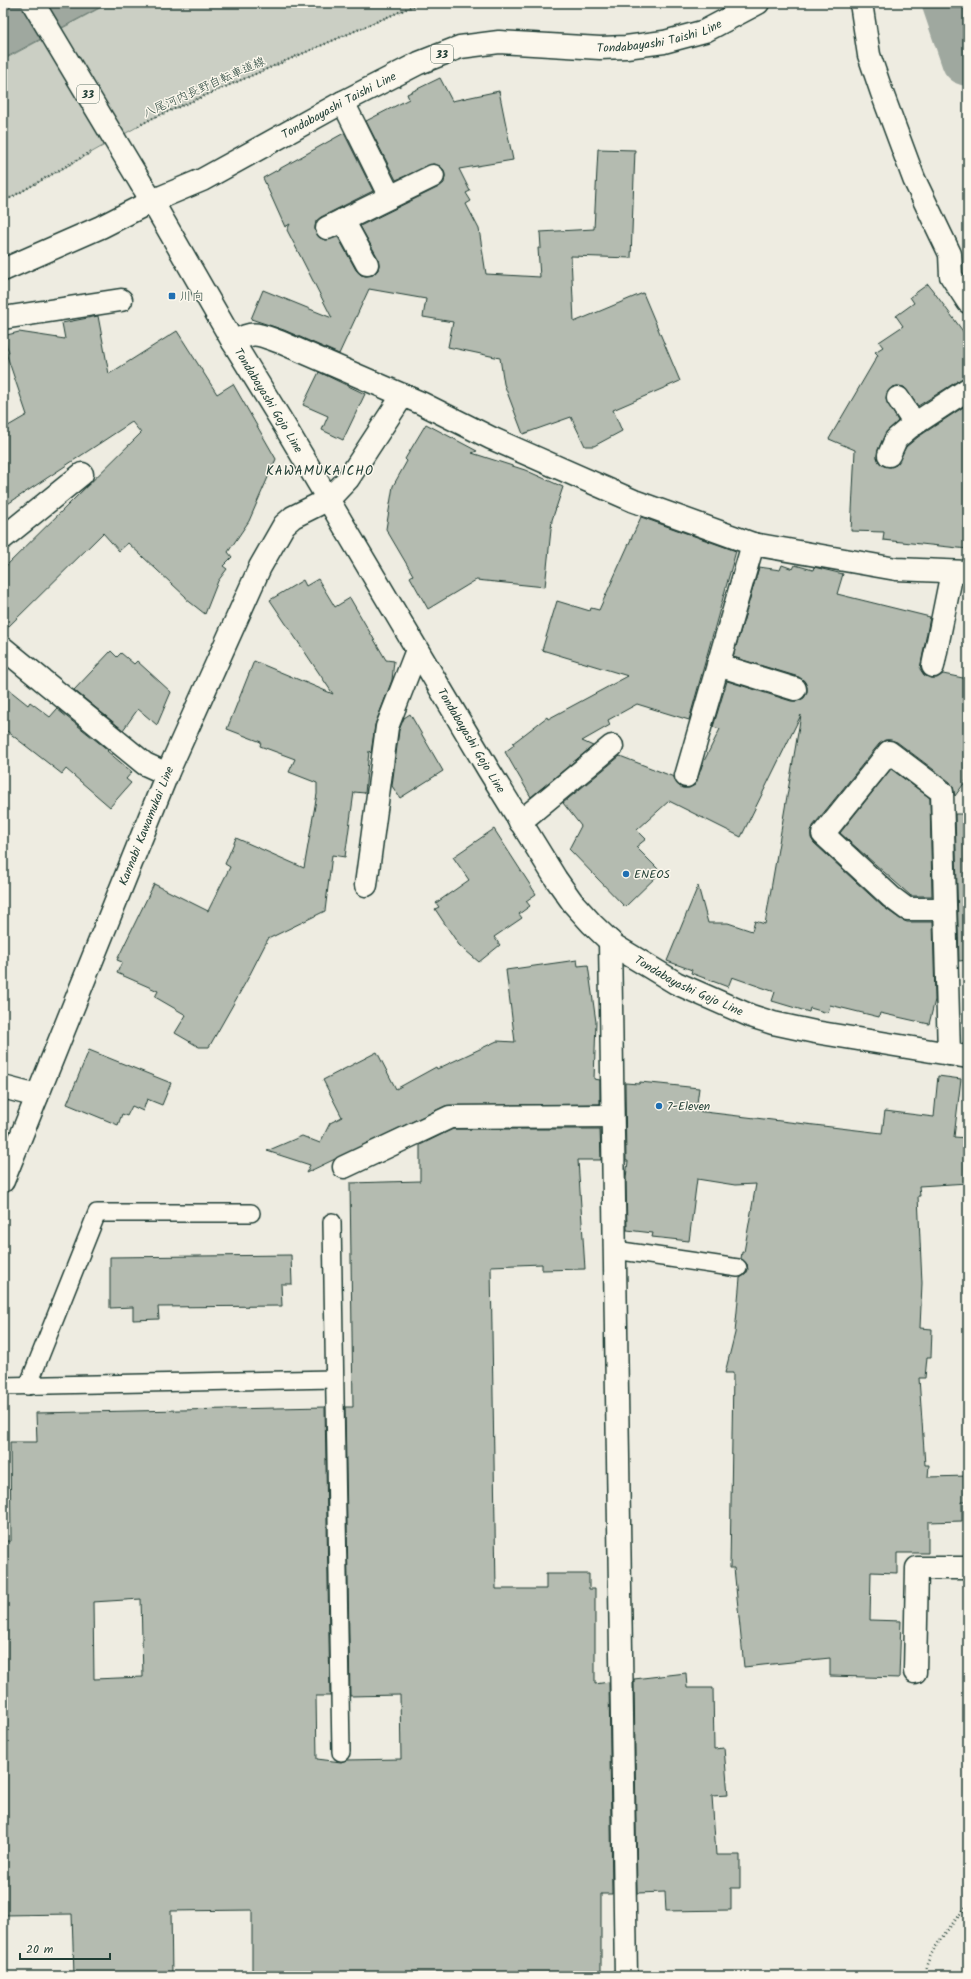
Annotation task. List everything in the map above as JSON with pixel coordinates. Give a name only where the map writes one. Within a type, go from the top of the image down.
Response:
[{"type":"street","name":"33","points":[[33,3],[147,193]]},
{"type":"street","name":"Tondabayashi Taishi Line","points":[[3,270],[101,227],[147,193],[202,180],[343,102],[419,63],[460,47],[499,42],[600,48],[664,42],[705,31],[758,3]]},
{"type":"street","points":[[861,3],[870,55],[882,93],[914,180],[950,254],[951,276],[968,302]]},
{"type":"street","points":[[343,102],[390,197]]},
{"type":"street","points":[[367,264],[335,224],[433,176]]},
{"type":"street","name":"Tondabayashi Gojo Line","points":[[147,193],[233,342],[329,499],[520,822],[573,903],[610,940],[638,961],[676,984],[751,1016],[773,1023],[815,1032],[958,1055]]},
{"type":"street","points":[[3,318],[121,300]]},
{"type":"street","points":[[233,342],[247,334],[260,335],[403,395],[491,438],[634,501],[753,544],[896,569],[960,572],[933,666]]},
{"type":"street","points":[[889,456],[896,440],[915,424],[968,390]]},
{"type":"street","name":"Kannabi Kawamukai Line","points":[[3,1182],[167,774],[246,597],[276,537],[284,525],[294,517],[329,499],[348,479],[403,395]]},
{"type":"street","points":[[898,398],[915,424]]},
{"type":"street","points":[[3,538],[82,474]]},
{"type":"street","points":[[686,776],[753,544]]},
{"type":"street","points":[[3,648],[145,764],[167,774]]},
{"type":"street","points":[[366,885],[387,727],[417,650]]},
{"type":"street","points":[[718,665],[796,688]]},
{"type":"street","points":[[520,822],[612,746]]},
{"type":"street","points":[[945,909],[908,909],[891,897],[823,834],[889,752],[942,792],[945,909],[958,1055]]},
{"type":"street","points":[[610,940],[626,1976]]},
{"type":"street","points":[[3,1087],[37,1096]]},
{"type":"street","points":[[344,1167],[450,1117],[612,1116]]},
{"type":"street","points":[[915,1672],[917,1568],[968,1568]]},
{"type":"lane","points":[[28,1386],[97,1212],[251,1212]]},
{"type":"lane","points":[[332,1222],[341,1752]]},
{"type":"lane","points":[[614,1250],[738,1268]]},
{"type":"lane","points":[[3,1386],[334,1379]]},
{"type":"path","name":"八尾河内長野自転車道線","points":[[133,129],[153,118],[420,3]]},
{"type":"path","points":[[3,202],[92,152]]},
{"type":"path","points":[[924,1976],[926,1965],[936,1946],[968,1904]]},
{"type":"shaded area","points":[[3,3],[108,3],[3,59]]},
{"type":"shaded area","points":[[109,3],[420,3],[153,118],[3,202],[3,60]]},
{"type":"building","points":[[440,78],[452,101],[499,91],[513,160],[459,169],[470,191],[466,193],[471,201],[466,204],[479,229],[486,274],[540,277],[538,248],[541,248],[540,232],[594,229],[598,149],[635,150],[631,258],[571,256],[574,322],[643,293],[680,381],[613,410],[622,431],[594,446],[585,446],[571,417],[523,434],[504,384],[500,358],[448,347],[453,322],[423,317],[426,299],[369,289],[339,354],[284,330],[251,319],[263,290],[332,318],[287,230],[290,224],[285,227],[263,178],[344,133],[373,191],[321,217],[316,221],[316,233],[320,238],[326,240],[338,237],[356,270],[361,275],[373,275],[378,270],[378,258],[360,226],[439,187],[444,183],[445,176],[444,170],[440,166],[433,164],[396,180],[366,121],[409,99],[407,94]]},
{"type":"building","points":[[928,284],[968,338],[968,377],[961,379],[918,406],[904,387],[897,386],[891,388],[887,393],[886,399],[898,421],[885,434],[878,450],[877,457],[879,462],[884,466],[890,467],[896,465],[906,447],[918,437],[968,404],[968,549],[883,540],[884,532],[851,531],[855,450],[829,439],[878,355],[875,352],[883,347],[879,342],[903,326],[896,316],[914,303],[910,297]]},
{"type":"building","points":[[98,316],[109,374],[177,331],[217,394],[233,384],[276,459],[249,521],[228,552],[232,557],[223,566],[227,569],[218,581],[205,614],[186,599],[186,597],[128,543],[119,551],[103,533],[3,632],[3,569],[141,433],[132,422],[3,507],[3,429],[27,415],[6,353],[9,352],[3,336],[19,332],[65,339],[62,323]]},
{"type":"building","points":[[319,372],[365,394],[343,440],[322,430],[328,416],[303,405]]},
{"type":"building","points":[[426,424],[477,451],[472,453],[525,470],[563,487],[552,520],[545,587],[476,580],[428,609],[410,577],[413,575],[386,529],[393,486],[407,461],[405,459]]},
{"type":"building","points":[[641,517],[736,551],[689,720],[637,704],[608,720],[610,725],[582,741],[593,746],[531,797],[505,752],[514,745],[513,743],[547,717],[548,719],[628,676],[542,650],[557,601],[590,611],[591,608],[599,610]]},
{"type":"building","points":[[782,565],[793,569],[795,565],[813,570],[814,567],[843,574],[837,594],[930,617],[920,669],[924,675],[930,678],[937,678],[943,674],[968,679],[968,778],[955,796],[950,782],[897,742],[885,740],[879,744],[813,826],[811,832],[811,838],[814,843],[882,906],[900,919],[907,922],[933,922],[935,1000],[929,1024],[880,1013],[879,1017],[830,1005],[828,1013],[810,1008],[809,1012],[772,1001],[775,992],[732,977],[728,987],[691,973],[692,970],[667,961],[698,886],[708,923],[728,923],[752,931],[755,921],[765,924],[801,715],[741,837],[669,801],[637,830],[646,839],[636,847],[661,872],[625,907],[569,849],[581,826],[563,803],[620,756],[674,777],[677,784],[682,788],[689,788],[695,785],[703,763],[720,729],[713,727],[727,681],[791,701],[798,701],[804,698],[807,693],[807,687],[804,681],[799,677],[733,657],[759,567],[780,570]]},
{"type":"building","points":[[318,579],[335,607],[350,598],[386,660],[394,661],[392,680],[375,725],[371,753],[369,751],[365,793],[354,792],[345,857],[332,855],[325,911],[268,939],[247,980],[209,1047],[199,1047],[175,1033],[186,1015],[155,997],[158,991],[117,973],[122,962],[117,960],[154,884],[208,911],[230,867],[225,864],[236,838],[304,868],[317,794],[317,783],[289,772],[295,759],[260,746],[261,742],[227,729],[254,661],[333,694],[270,600],[303,580],[306,586]]},
{"type":"building","points":[[111,651],[117,657],[121,653],[134,664],[137,661],[171,692],[157,725],[138,709],[123,730],[74,690]]},
{"type":"building","points":[[3,685],[28,705],[30,702],[50,717],[57,709],[108,750],[107,751],[132,772],[126,779],[131,783],[110,807],[66,769],[62,774],[3,728]]},
{"type":"building","points":[[410,714],[443,771],[400,798],[392,786],[399,730],[404,718]]},
{"type":"building","points":[[891,769],[930,798],[932,896],[911,896],[840,833]]},
{"type":"building","points":[[955,814],[968,814],[968,960],[959,961]]},
{"type":"building","points":[[494,829],[536,894],[526,901],[530,906],[519,914],[522,918],[494,937],[500,945],[479,962],[459,945],[435,909],[439,907],[436,903],[469,880],[453,857]]},
{"type":"building","points":[[577,960],[578,966],[588,965],[596,1022],[594,1079],[600,1080],[600,1104],[445,1106],[306,1173],[310,1165],[267,1151],[302,1136],[320,1143],[330,1123],[342,1117],[323,1080],[377,1052],[396,1089],[436,1067],[437,1069],[497,1041],[515,1042],[506,970]]},
{"type":"building","points":[[89,1050],[171,1083],[162,1105],[147,1099],[143,1111],[132,1106],[127,1116],[122,1114],[118,1125],[67,1104]]},
{"type":"building","points":[[938,1076],[961,1079],[954,1137],[968,1138],[968,1183],[919,1186],[920,1196],[918,1196],[922,1283],[920,1328],[932,1329],[931,1357],[927,1357],[925,1378],[919,1378],[925,1465],[929,1465],[928,1477],[968,1476],[968,1502],[962,1502],[962,1521],[928,1522],[928,1553],[897,1553],[897,1573],[871,1572],[870,1620],[901,1621],[899,1678],[830,1676],[830,1658],[744,1667],[734,1568],[730,1568],[733,1373],[725,1373],[735,1333],[740,1278],[746,1274],[748,1270],[747,1264],[741,1259],[742,1252],[744,1252],[756,1184],[735,1185],[697,1179],[689,1241],[652,1237],[653,1233],[627,1230],[626,1178],[628,1161],[626,1161],[625,1083],[639,1084],[640,1082],[699,1088],[696,1111],[882,1133],[885,1111],[934,1117]]},
{"type":"building","points":[[453,1129],[600,1129],[601,1160],[578,1160],[585,1269],[542,1270],[542,1264],[491,1266],[496,1589],[546,1589],[546,1574],[589,1574],[589,1589],[595,1589],[595,1684],[609,1682],[612,1894],[601,1894],[601,1976],[252,1976],[252,1910],[171,1911],[172,1976],[74,1976],[72,1914],[3,1915],[3,1541],[11,1541],[10,1442],[37,1442],[36,1413],[325,1407],[330,1696],[316,1696],[317,1759],[341,1762],[347,1760],[401,1759],[400,1695],[350,1696],[345,1407],[353,1407],[350,1183],[420,1181],[420,1145]],"holes":[[[141,1599],[143,1677],[94,1679],[93,1602]]]},
{"type":"building","points":[[291,1255],[292,1284],[281,1284],[282,1306],[158,1307],[159,1319],[133,1320],[133,1307],[110,1308],[110,1257]]},
{"type":"building","points":[[686,1673],[687,1688],[713,1688],[714,1749],[724,1748],[728,1795],[712,1796],[716,1855],[740,1855],[740,1888],[731,1888],[731,1910],[666,1911],[665,1892],[637,1893],[634,1679]]},
{"type":"waterway","points":[[949,3],[968,59]]},
{"type":"place","name":"川向","points":[[172,296]]},
{"type":"place","name":"ENEOS","points":[[626,874]]},
{"type":"place","name":"7-Eleven","points":[[659,1106]]},
{"type":"district","name":"KAWAMUKAICHO","points":[[320,470]]}]
